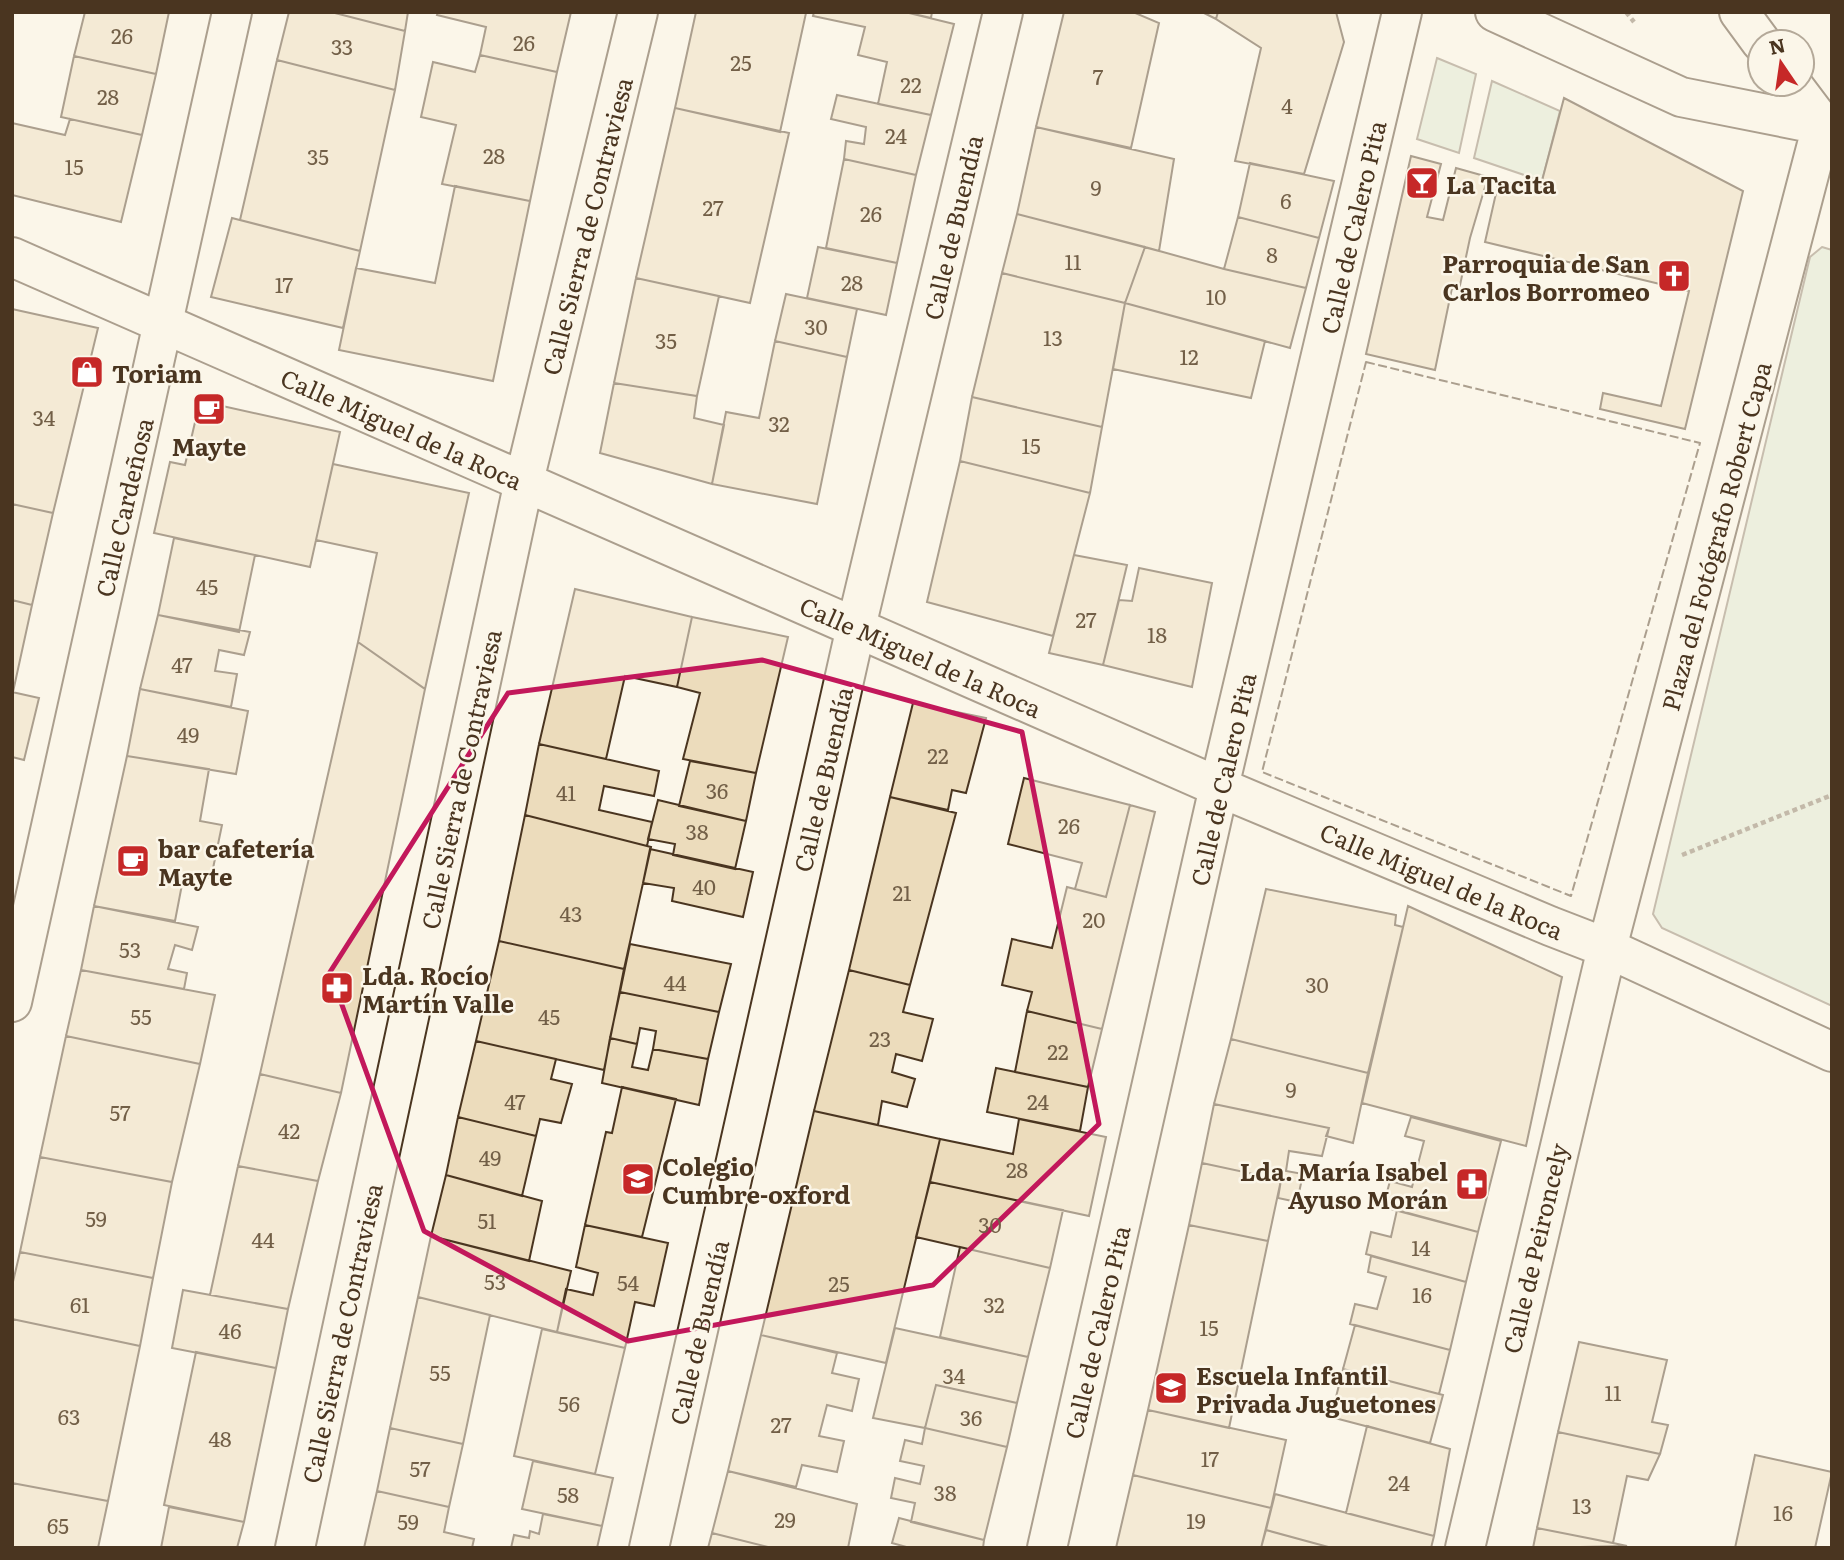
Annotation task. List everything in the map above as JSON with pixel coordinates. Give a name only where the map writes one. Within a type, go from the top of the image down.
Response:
[{"type":"street","name":"Calle Cardeñosa","points":[[12,1002],[232,12]]},
{"type":"street","name":"Calle Sierra de Contraviesa","points":[[295,1548],[524,481],[638,12]]},
{"type":"street","name":"Calle de Buendía","points":[[649,1548],[856,627],[1003,12]]},
{"type":"street","name":"Calle de Calero Pita","points":[[1047,1548],[1219,787],[1402,12]]},
{"type":"street","points":[[1495,12],[1681,97],[1827,131]]},
{"type":"street","points":[[1739,12],[1751,28]]},
{"type":"street","points":[[1802,98],[1827,131]]},
{"type":"street","name":"Plaza del Fotógrafo Robert Capa","points":[[1607,948],[1827,131]]},
{"type":"street","name":"Calle Miguel de la Roca","points":[[12,257],[1219,787],[1607,948],[1832,1052]]},
{"type":"street","name":"Calle de Peironcely","points":[[1465,1548],[1607,948]]},
{"type":"path","points":[[1626,877],[1832,795]]},
{"type":"highlighted area","points":[[762,660],[1022,732],[1099,1124],[933,1285],[628,1341],[424,1231],[330,972],[508,693]]},
{"type":"green space","points":[[1437,58],[1476,74],[1459,153],[1417,139]]},
{"type":"green space","points":[[1492,81],[1560,111],[1542,181],[1474,158]]},
{"type":"green space","points":[[1822,247],[1832,250],[1832,1006],[1662,928],[1653,914],[1810,257]]},
{"type":"building","points":[[85,12],[169,12],[156,74],[74,56]]},
{"type":"building","points":[[289,12],[331,12],[405,31],[395,90],[277,60]]},
{"type":"building","points":[[331,12],[408,12],[405,31]]},
{"type":"building","points":[[438,12],[571,12],[557,72],[480,55],[486,27],[437,15]]},
{"type":"building","points":[[696,12],[806,13],[780,132],[675,108]]},
{"type":"building","points":[[814,12],[905,12],[954,24],[931,115],[878,104],[887,62],[858,55],[865,27],[813,16]]},
{"type":"building","points":[[905,12],[932,12],[931,18]]},
{"type":"building","points":[[1064,12],[1133,12],[1159,23],[1131,148],[1036,127]]},
{"type":"building","points":[[1202,12],[1218,12],[1216,19]]},
{"type":"building","points":[[1218,12],[1336,12],[1344,42],[1304,174],[1235,161],[1261,48],[1216,19]]},
{"type":"building","points":[[480,55],[557,72],[530,201],[442,184],[456,125],[421,117],[433,62],[475,72]]},
{"type":"building","points":[[74,56],[156,74],[142,135],[61,117]]},
{"type":"building","points":[[277,60],[395,90],[360,251],[240,220]]},
{"type":"building","points":[[837,95],[931,115],[916,175],[844,159],[846,141],[864,144],[866,127],[831,119]]},
{"type":"building","name":"Parroquia de San Carlos Borromeo","points":[[1564,98],[1743,191],[1685,429],[1600,409],[1603,393],[1661,406],[1689,291],[1485,242],[1499,180],[1539,192]]},
{"type":"building","points":[[675,108],[789,133],[750,303],[636,278]]},
{"type":"building","points":[[70,119],[142,135],[121,222],[12,195],[12,123],[65,135]]},
{"type":"building","points":[[1036,127],[1174,159],[1159,251],[1017,214]]},
{"type":"building","points":[[1411,156],[1441,164],[1427,217],[1443,220],[1456,168],[1488,177],[1470,238],[1459,290],[1452,288],[1435,370],[1366,354]]},
{"type":"building","points":[[844,159],[916,175],[897,263],[826,248]]},
{"type":"building","points":[[1250,163],[1334,181],[1319,238],[1238,217]]},
{"type":"building","points":[[455,186],[530,201],[493,381],[339,350],[356,268],[435,283]]},
{"type":"building","points":[[1017,214],[1145,247],[1125,303],[1002,273]]},
{"type":"building","points":[[1238,217],[1319,238],[1306,288],[1224,269]]},
{"type":"building","points":[[232,218],[360,251],[343,328],[211,297]]},
{"type":"building","points":[[818,247],[897,263],[886,315],[807,298]]},
{"type":"building","points":[[1145,247],[1306,288],[1290,348],[1125,303]]},
{"type":"building","points":[[1002,273],[1125,303],[1102,427],[972,397]]},
{"type":"building","points":[[636,278],[719,296],[697,396],[614,383]]},
{"type":"building","points":[[786,294],[857,309],[847,357],[775,341]]},
{"type":"building","points":[[1125,303],[1265,341],[1251,398],[1113,369]]},
{"type":"building","points":[[12,309],[98,328],[53,513],[12,504]]},
{"type":"building","points":[[775,341],[847,357],[817,504],[712,484],[726,412],[759,418]]},
{"type":"building","points":[[614,383],[697,396],[694,418],[724,425],[712,484],[600,453]]},
{"type":"building","points":[[972,397],[1102,427],[1090,493],[960,461]]},
{"type":"building","points":[[200,401],[340,432],[310,567],[154,533],[170,462],[185,465]]},
{"type":"building","points":[[960,461],[1090,493],[1053,636],[927,602]]},
{"type":"building","points":[[333,464],[469,493],[425,689],[358,642],[377,553],[316,540]]},
{"type":"building","points":[[12,504],[53,513],[32,605],[12,600]]},
{"type":"building","points":[[174,538],[255,555],[239,632],[158,615]]},
{"type":"building","points":[[1074,555],[1127,565],[1103,665],[1049,653]]},
{"type":"building","points":[[1139,568],[1212,583],[1192,687],[1103,665],[1119,600],[1132,601]]},
{"type":"building","points":[[575,589],[692,617],[677,687],[625,676],[606,759],[539,744]]},
{"type":"building","points":[[12,600],[32,605],[13,692],[12,692]]},
{"type":"building","points":[[158,615],[250,632],[244,655],[219,650],[215,671],[237,674],[231,707],[140,689]]},
{"type":"building","points":[[692,617],[788,637],[756,773],[683,759],[700,693],[677,687]]},
{"type":"building","points":[[358,642],[425,689],[341,1093],[260,1074]]},
{"type":"building","points":[[140,689],[248,711],[236,774],[127,756]]},
{"type":"building","points":[[12,692],[39,698],[24,760],[12,757]]},
{"type":"building","points":[[913,703],[986,718],[966,793],[952,790],[948,810],[890,797]]},
{"type":"building","points":[[539,744],[659,771],[654,796],[604,786],[599,810],[652,822],[647,846],[525,815]]},
{"type":"building","points":[[127,756],[209,769],[200,821],[222,825],[211,878],[184,874],[175,921],[94,906]]},
{"type":"building","points":[[690,761],[756,773],[746,821],[679,806]]},
{"type":"building","points":[[1024,778],[1130,805],[1106,897],[1075,889],[1082,863],[1008,844]]},
{"type":"building","points":[[890,797],[956,813],[910,985],[849,970]]},
{"type":"building","points":[[658,800],[746,821],[735,869],[673,855],[675,844],[648,839]]},
{"type":"building","points":[[1130,805],[1155,812],[1102,1029],[1027,1011],[1032,992],[1002,985],[1012,939],[1052,948],[1067,887],[1106,897]]},
{"type":"building","points":[[525,815],[651,847],[624,969],[499,941]]},
{"type":"building","points":[[650,849],[753,872],[743,917],[672,901],[674,888],[643,883]]},
{"type":"building","points":[[1266,889],[1396,915],[1395,925],[1403,927],[1368,1073],[1231,1039]]},
{"type":"building","points":[[94,906],[198,927],[192,950],[175,945],[168,969],[187,973],[184,989],[81,970]]},
{"type":"building","points":[[1408,906],[1562,977],[1526,1146],[1362,1103]]},
{"type":"building","points":[[499,941],[624,969],[604,1070],[476,1041]]},
{"type":"building","points":[[630,944],[731,964],[719,1012],[620,992]]},
{"type":"building","points":[[81,970],[215,995],[200,1064],[66,1036]]},
{"type":"building","points":[[849,970],[910,985],[903,1012],[933,1019],[922,1061],[896,1054],[892,1072],[915,1079],[907,1107],[882,1101],[878,1125],[814,1111]]},
{"type":"building","points":[[620,992],[719,1012],[708,1059],[653,1049],[656,1031],[640,1028],[637,1044],[610,1038]]},
{"type":"building","points":[[1027,1011],[1102,1029],[1088,1087],[1015,1072]]},
{"type":"building","points":[[66,1036],[200,1064],[172,1182],[40,1157]]},
{"type":"building","points":[[610,1038],[637,1044],[632,1067],[648,1070],[653,1049],[708,1059],[699,1105],[602,1083]]},
{"type":"building","points":[[1231,1039],[1368,1073],[1353,1143],[1326,1136],[1329,1128],[1214,1104]]},
{"type":"building","points":[[476,1041],[556,1059],[551,1079],[572,1084],[561,1123],[540,1119],[536,1136],[458,1117]]},
{"type":"building","points":[[996,1068],[1088,1087],[1080,1131],[987,1112]]},
{"type":"building","points":[[260,1074],[341,1093],[318,1181],[238,1166]]},
{"type":"building","name":"Colegio Cumbre-oxford","points":[[622,1087],[676,1099],[642,1237],[585,1225],[606,1132],[612,1133]]},
{"type":"building","points":[[1214,1104],[1329,1128],[1322,1156],[1289,1151],[1286,1171],[1303,1174],[1297,1202],[1278,1198],[1281,1180],[1202,1163]]},
{"type":"building","points":[[814,1111],[940,1139],[886,1363],[761,1335]]},
{"type":"building","points":[[458,1117],[536,1136],[522,1196],[446,1175]]},
{"type":"building","points":[[1411,1117],[1501,1141],[1478,1232],[1383,1207],[1390,1181],[1412,1187],[1424,1141],[1405,1136]]},
{"type":"building","points":[[1019,1119],[1106,1137],[1089,1216],[930,1182],[940,1139],[1013,1154]]},
{"type":"building","points":[[40,1157],[172,1182],[153,1278],[20,1252]]},
{"type":"building","points":[[1202,1163],[1281,1180],[1268,1241],[1189,1225]]},
{"type":"building","points":[[238,1166],[318,1181],[288,1309],[210,1295]]},
{"type":"building","points":[[446,1175],[542,1201],[529,1261],[431,1236]]},
{"type":"building","points":[[930,1182],[1063,1210],[1050,1268],[916,1237]]},
{"type":"building","points":[[1397,1210],[1478,1232],[1466,1282],[1366,1254],[1371,1232],[1391,1237]]},
{"type":"building","points":[[585,1225],[668,1243],[654,1306],[635,1302],[625,1348],[557,1332],[566,1289],[593,1295],[598,1273],[576,1267]]},
{"type":"building","points":[[1189,1225],[1268,1241],[1229,1428],[1148,1410]]},
{"type":"building","points":[[431,1236],[571,1271],[557,1332],[418,1297]]},
{"type":"building","points":[[960,1247],[1050,1268],[1028,1357],[940,1337]]},
{"type":"building","points":[[20,1252],[153,1278],[140,1346],[12,1319],[12,1286]]},
{"type":"building","points":[[1371,1256],[1466,1282],[1450,1350],[1350,1324],[1355,1304],[1377,1309],[1386,1277],[1368,1272]]},
{"type":"building","points":[[183,1290],[288,1309],[276,1368],[172,1348]]},
{"type":"building","points":[[418,1297],[490,1315],[463,1444],[390,1428]]},
{"type":"building","points":[[12,1319],[140,1346],[108,1501],[12,1483]]},
{"type":"building","points":[[1355,1325],[1450,1350],[1439,1394],[1343,1369]]},
{"type":"building","points":[[895,1328],[1028,1357],[1017,1403],[936,1385],[925,1428],[873,1418]]},
{"type":"building","points":[[542,1329],[625,1348],[595,1474],[514,1456]]},
{"type":"building","points":[[761,1335],[837,1353],[832,1373],[859,1379],[852,1411],[827,1405],[819,1436],[844,1441],[837,1472],[802,1465],[796,1487],[728,1471]]},
{"type":"building","points":[[1579,1342],[1667,1360],[1652,1422],[1668,1425],[1660,1454],[1558,1432]]},
{"type":"building","points":[[196,1352],[276,1368],[244,1522],[164,1505]]},
{"type":"building","points":[[1343,1369],[1443,1395],[1430,1443],[1331,1417]]},
{"type":"building","points":[[936,1385],[1017,1403],[1007,1447],[925,1428]]},
{"type":"building","points":[[1148,1410],[1286,1440],[1271,1508],[1133,1475]]},
{"type":"building","points":[[1367,1426],[1450,1449],[1434,1536],[1346,1513]]},
{"type":"building","points":[[390,1428],[463,1444],[449,1507],[377,1491]]},
{"type":"building","points":[[925,1428],[1007,1447],[984,1540],[911,1522],[915,1503],[891,1498],[895,1478],[920,1484],[924,1466],[900,1461],[905,1440],[922,1444]]},
{"type":"building","points":[[1558,1432],[1660,1454],[1648,1480],[1627,1476],[1613,1543],[1537,1528]]},
{"type":"building","points":[[1755,1455],[1832,1472],[1815,1548],[1735,1548]]},
{"type":"building","points":[[533,1461],[613,1478],[602,1526],[522,1509]]},
{"type":"building","points":[[728,1471],[857,1504],[848,1548],[772,1548],[712,1533]]},
{"type":"building","points":[[1133,1475],[1271,1508],[1261,1548],[1116,1548]]},
{"type":"building","points":[[12,1483],[108,1501],[98,1548],[12,1548]]},
{"type":"building","points":[[377,1491],[449,1507],[444,1532],[474,1539],[472,1548],[364,1548]]},
{"type":"building","points":[[1275,1494],[1434,1536],[1431,1548],[1332,1548],[1266,1530]]},
{"type":"building","points":[[169,1507],[244,1522],[237,1548],[161,1548]]},
{"type":"building","points":[[543,1514],[602,1526],[597,1548],[511,1548],[514,1535],[529,1538],[530,1531],[539,1534]]},
{"type":"building","points":[[899,1518],[984,1540],[983,1548],[910,1548],[892,1543]]},
{"type":"building","points":[[1537,1528],[1613,1543],[1627,1546],[1533,1548]]},
{"type":"building","points":[[1266,1530],[1332,1548],[1261,1548]]},
{"type":"building","points":[[712,1533],[772,1548],[708,1548]]},
{"type":"fence","points":[[1366,362],[1700,443],[1571,896],[1262,772],[1366,362]]},
{"type":"place","name":"La Tacita","points":[[1422,183]]},
{"type":"place","name":"Parroquia de San Carlos Borromeo","points":[[1674,276]]},
{"type":"place","name":"Toriam","points":[[87,372]]},
{"type":"place","name":"Mayte","points":[[209,409]]},
{"type":"place","name":"bar cafetería Mayte","points":[[133,861]]},
{"type":"place","name":"Lda. Rocío Martín Valle","points":[[337,988]]},
{"type":"place","name":"Colegio Cumbre-oxford","points":[[638,1179]]},
{"type":"place","name":"Lda. María Isabel Ayuso Morán","points":[[1472,1184]]},
{"type":"place","name":"Escuela Infantil Privada Juguetones","points":[[1171,1388]]}]
